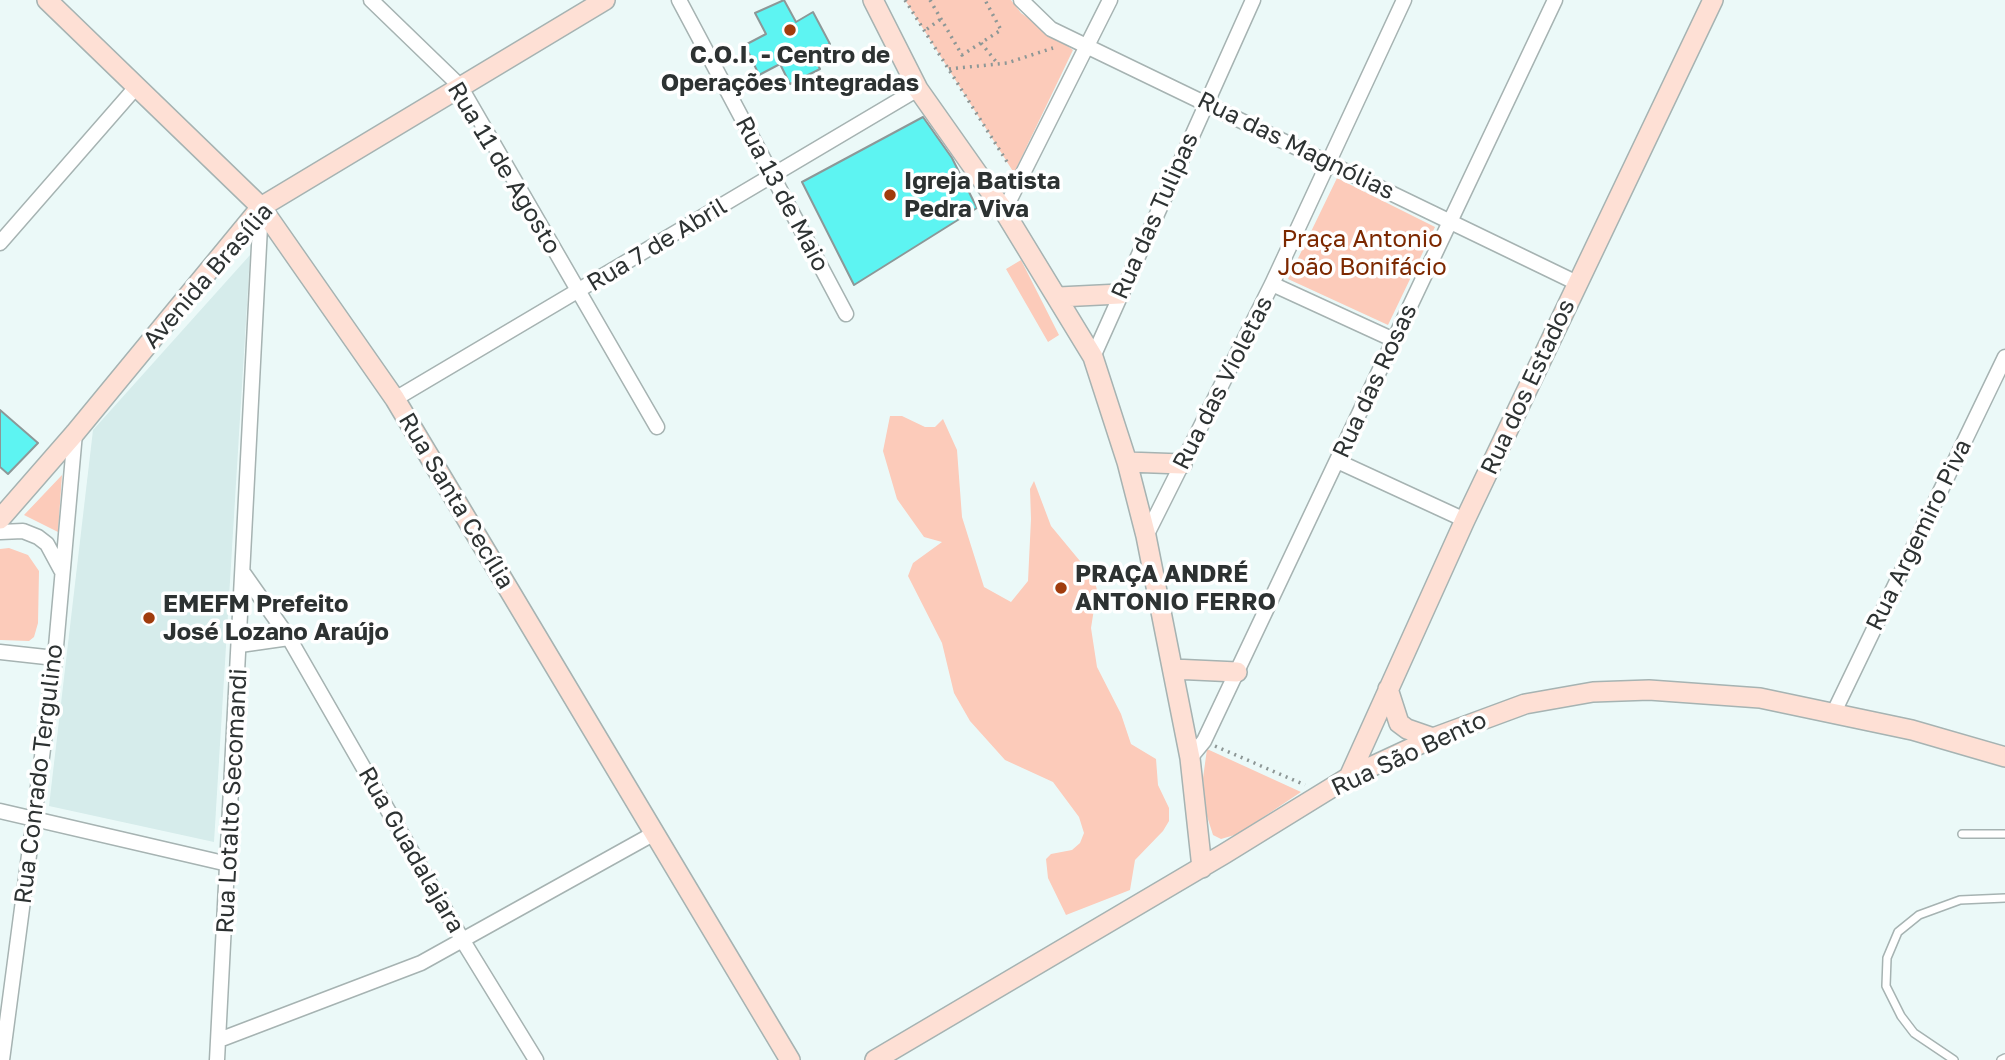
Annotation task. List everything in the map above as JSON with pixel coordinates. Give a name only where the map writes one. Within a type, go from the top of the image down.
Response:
[{"type":"street","name":"Rua Santa Cecília","points":[[47,0],[261,207],[395,399],[790,1060]]},
{"type":"street","name":"Rua 11 de Agosto","points":[[371,0],[460,86],[577,294],[657,426]]},
{"type":"street","name":"Avenida Brasília","points":[[0,519],[75,433],[261,207],[605,0]]},
{"type":"street","name":"Rua 13 de Maio","points":[[678,0],[846,314]]},
{"type":"street","points":[[873,0],[918,89],[1004,211],[1059,297],[1093,357],[1127,462],[1146,536],[1190,758],[1202,868]]},
{"type":"street","name":"Rua das Magnólias","points":[[1021,0],[1051,29],[1577,283]]},
{"type":"street","points":[[1004,211],[1110,0]]},
{"type":"street","name":"Rua das Tulipas","points":[[1093,357],[1253,0]]},
{"type":"street","name":"Rua das Violetas","points":[[1146,536],[1272,284],[1404,0]]},
{"type":"street","name":"Rua das Rosas","points":[[1190,758],[1204,741],[1555,0]]},
{"type":"street","name":"Rua dos Estados","points":[[1349,777],[1465,520],[1713,0]]},
{"type":"street","points":[[0,243],[137,86]]},
{"type":"street","name":"Rua 7 de Abril","points":[[395,399],[577,294],[918,89]]},
{"type":"street","name":"Rua Lotalto Secomandi","points":[[216,1060],[244,574],[261,207]]},
{"type":"street","points":[[1272,284],[1394,340]]},
{"type":"street","points":[[1059,297],[1120,294]]},
{"type":"street","name":"Rua Argemiro Piva","points":[[1834,712],[2005,358]]},
{"type":"street","name":"Rua Conrado Tergulino","points":[[2,1060],[55,657],[75,433]]},
{"type":"street","points":[[1337,461],[1465,520]]},
{"type":"street","points":[[1127,462],[1182,464]]},
{"type":"street","points":[[0,532],[23,531],[38,537],[47,544],[62,572]]},
{"type":"street","name":"Rua Guadalajara","points":[[244,574],[289,638],[463,941],[536,1060]]},
{"type":"street","points":[[240,645],[289,638]]},
{"type":"street","points":[[0,652],[55,657]]},
{"type":"street","points":[[1173,669],[1237,671]]},
{"type":"street","points":[[1388,689],[1399,723],[1433,738]]},
{"type":"street","name":"Rua São Bento","points":[[875,1060],[1202,868],[1349,777],[1433,738],[1525,704],[1593,692],[1649,690],[1760,698],[1834,712],[2005,757]]},
{"type":"street","points":[[0,811],[228,864]]},
{"type":"street","points":[[219,1040],[421,963],[653,834]]},
{"type":"lane","points":[[1962,834],[2005,834]]},
{"type":"lane","points":[[1954,1060],[1914,1033],[1901,1016],[1886,986],[1887,958],[1898,932],[1919,915],[1960,900],[2005,898]]},
{"type":"path","points":[[905,0],[1014,173]]},
{"type":"path","points":[[930,0],[961,55],[1001,30],[985,0]]},
{"type":"path","points":[[927,29],[942,19]]},
{"type":"path","points":[[981,43],[998,64]]},
{"type":"path","points":[[949,69],[998,64],[1065,44]]},
{"type":"path","points":[[1204,741],[1323,793]]},
{"type":"shaded area","name":"EMEFM Prefeito José Lozano Araújo","points":[[250,255],[214,842],[49,806],[93,430]]},
{"type":"green space","points":[[905,0],[1011,0],[1021,13],[1073,50],[1014,173]]},
{"type":"green space","name":"Praça Antonio João Bonifácio","points":[[1337,178],[1435,227],[1388,325],[1288,279]]},
{"type":"green space","points":[[1021,260],[1059,335],[1048,342],[1006,269]]},
{"type":"green space","points":[[890,416],[902,416],[925,427],[935,427],[943,419],[957,450],[962,517],[984,587],[1011,602],[1028,581],[1030,489],[1034,481],[1051,526],[1094,578],[1097,590],[1091,628],[1097,667],[1121,714],[1131,744],[1156,759],[1158,785],[1169,808],[1169,821],[1163,831],[1135,860],[1130,890],[1066,915],[1048,878],[1046,859],[1051,854],[1072,850],[1080,843],[1084,833],[1079,817],[1053,782],[1005,760],[970,721],[954,693],[942,643],[908,576],[913,563],[942,542],[924,537],[897,499],[883,451]]},
{"type":"green space","points":[[62,475],[58,532],[24,515]]},
{"type":"green space","points":[[9,548],[28,555],[39,571],[38,623],[34,637],[29,641],[0,640],[0,549]]},
{"type":"green space","points":[[1207,749],[1301,792],[1238,834],[1221,839],[1213,835],[1205,810],[1203,778]]},
{"type":"building","points":[[784,0],[796,22],[813,12],[830,44],[812,53],[820,69],[790,84],[780,64],[759,75],[745,45],[766,34],[755,13]]},
{"type":"building","name":"Igreja Batista Pedra Viva","points":[[923,117],[952,158],[977,208],[854,285],[802,182]]},
{"type":"building","points":[[0,410],[38,443],[8,474],[0,467]]},
{"type":"place","name":"C.O.I. - Centro de Operações Integradas","points":[[790,30]]},
{"type":"place","name":"Igreja Batista Pedra Viva","points":[[890,195]]},
{"type":"place","name":"PRAÇA ANDRÉ ANTONIO FERRO","points":[[1061,588]]},
{"type":"place","name":"EMEFM Prefeito José Lozano Araújo","points":[[149,618]]}]
